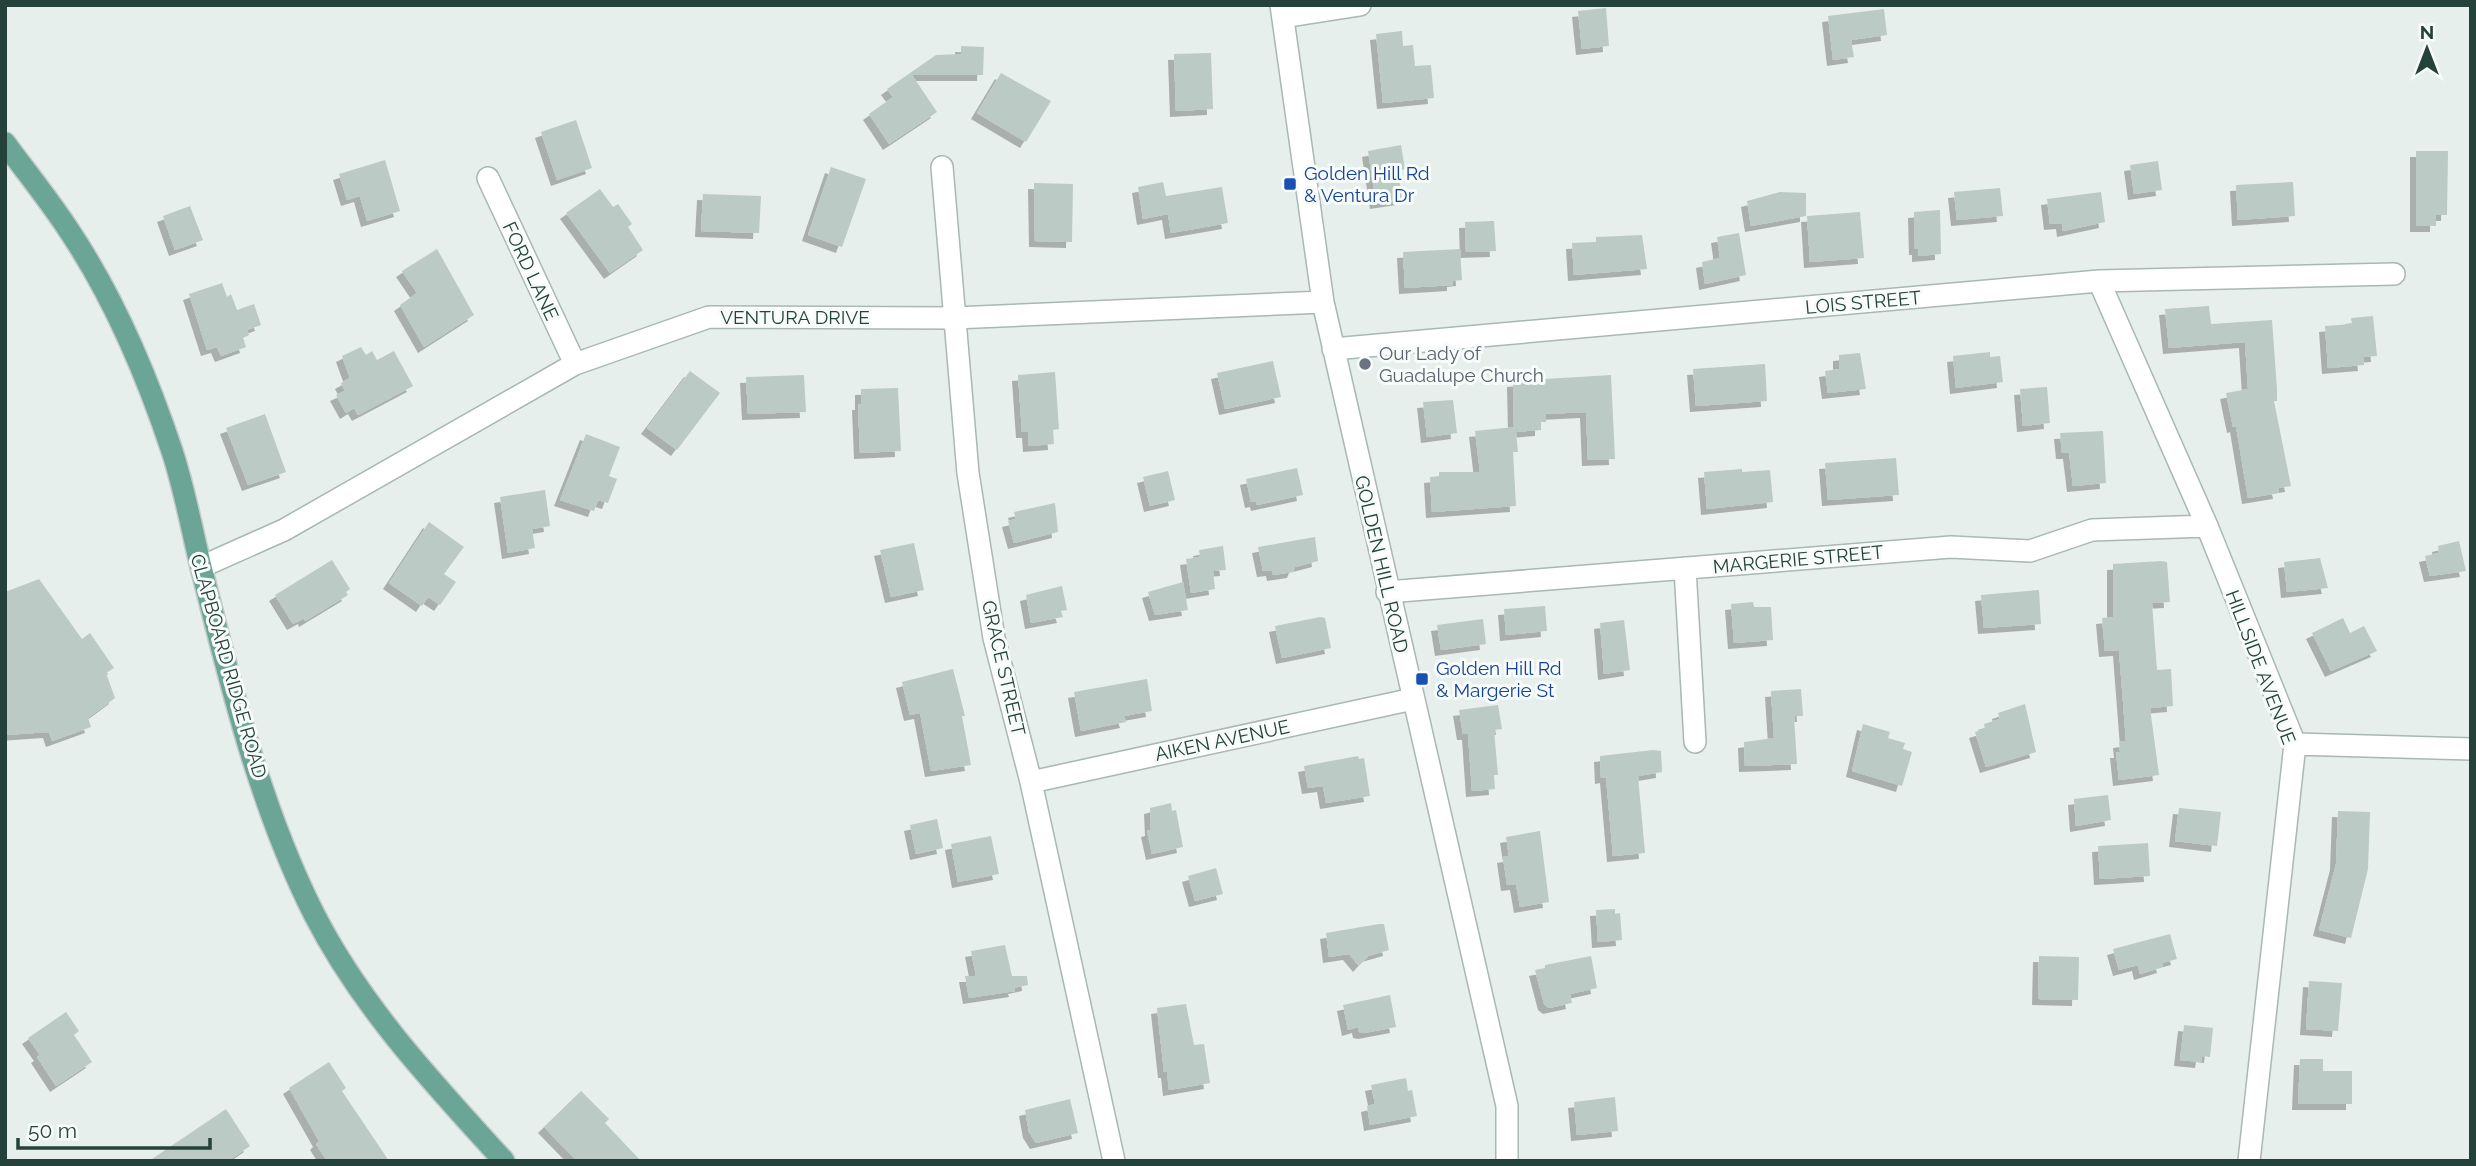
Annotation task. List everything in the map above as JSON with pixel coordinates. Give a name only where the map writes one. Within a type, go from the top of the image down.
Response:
[{"type":"main road","name":"CLAPBOARD RIDGE ROAD","points":[[5,143],[70,232],[109,302],[145,379],[173,453],[248,741],[276,826],[315,915],[353,981],[417,1066],[504,1161]]},
{"type":"street","points":[[1282,11],[1360,5]]},
{"type":"street","name":"GOLDEN HILL ROAD","points":[[1282,11],[1323,302],[1387,592],[1507,1106],[1507,1161]]},
{"type":"street","name":"GRACE STREET","points":[[942,167],[968,473],[993,638],[1031,782],[1114,1161]]},
{"type":"street","name":"FORD LANE","points":[[488,178],[575,364]]},
{"type":"street","name":"LOIS STREET","points":[[1333,349],[2099,281],[2394,275]]},
{"type":"street","name":"HILLSIDE AVENUE","points":[[2099,281],[2207,526],[2295,744],[2249,1161]]},
{"type":"street","name":"VENTURA DRIVE","points":[[201,567],[284,530],[575,364],[709,317],[954,318],[1323,302]]},
{"type":"street","name":"MARGERIE STREET","points":[[1387,592],[1951,547],[2030,551],[2092,530],[2207,526]]},
{"type":"street","points":[[1685,568],[1695,742]]},
{"type":"street","name":"AIKEN AVENUE","points":[[1031,782],[1413,699]]},
{"type":"street","points":[[2295,744],[2471,749]]},
{"type":"building","points":[[1606,8],[1609,46],[1582,49],[1578,11]]},
{"type":"building","points":[[1884,9],[1887,35],[1851,40],[1854,57],[1833,60],[1828,16]]},
{"type":"building","points":[[1402,31],[1403,46],[1413,45],[1415,66],[1431,65],[1434,98],[1383,103],[1376,34]]},
{"type":"building","points":[[961,46],[984,47],[983,75],[912,75],[937,112],[889,144],[869,114],[893,97],[887,89],[936,55],[961,54]]},
{"type":"building","points":[[1211,53],[1213,109],[1176,111],[1174,54]]},
{"type":"building","points":[[1001,73],[1051,101],[1026,142],[977,113]]},
{"type":"building","points":[[576,120],[592,168],[557,180],[541,132]]},
{"type":"building","points":[[1401,145],[1405,169],[1398,171],[1402,199],[1376,203],[1368,151]]},
{"type":"building","points":[[2416,151],[2448,151],[2447,215],[2436,215],[2436,226],[2416,226]]},
{"type":"building","points":[[385,160],[400,211],[367,221],[360,196],[347,200],[339,174]]},
{"type":"building","points":[[2158,161],[2162,190],[2134,194],[2130,165]]},
{"type":"building","points":[[831,167],[866,179],[842,247],[808,235]]},
{"type":"building","points":[[1163,182],[1166,196],[1222,187],[1228,223],[1171,233],[1168,214],[1143,219],[1138,187]]},
{"type":"building","points":[[2293,182],[2295,216],[2238,220],[2236,185]]},
{"type":"building","points":[[1034,183],[1073,184],[1072,242],[1035,241]]},
{"type":"building","points":[[2000,188],[2003,216],[1957,220],[1954,192]]},
{"type":"building","points":[[600,189],[613,207],[618,204],[632,224],[628,227],[643,250],[610,273],[566,213]]},
{"type":"building","points":[[1780,192],[1806,193],[1806,216],[1751,226],[1747,201]]},
{"type":"building","points":[[2101,192],[2105,222],[2063,231],[2062,223],[2050,224],[2047,199]]},
{"type":"building","points":[[703,194],[761,196],[759,233],[701,231]]},
{"type":"building","points":[[190,206],[203,240],[175,250],[163,216]]},
{"type":"building","points":[[1940,210],[1941,254],[1918,256],[1918,249],[1915,249],[1914,212]]},
{"type":"building","points":[[1860,212],[1864,258],[1810,262],[1807,216]]},
{"type":"building","points":[[1494,221],[1496,251],[1466,252],[1465,222]]},
{"type":"building","points":[[1739,233],[1746,275],[1705,284],[1702,262],[1720,258],[1717,237]]},
{"type":"building","points":[[1642,235],[1647,269],[1574,275],[1572,243],[1596,242],[1596,237]]},
{"type":"building","points":[[437,249],[474,315],[424,347],[400,305],[417,293],[402,271]]},
{"type":"building","points":[[1460,249],[1462,280],[1453,281],[1453,285],[1405,288],[1403,252]]},
{"type":"building","points":[[222,283],[227,297],[231,294],[237,310],[254,304],[261,325],[247,330],[249,335],[243,338],[246,347],[221,356],[217,347],[207,350],[189,294]]},
{"type":"building","points":[[2209,306],[2211,324],[2272,320],[2277,389],[2277,401],[2274,401],[2291,486],[2278,488],[2279,493],[2248,498],[2236,426],[2233,427],[2226,393],[2248,389],[2245,342],[2169,348],[2165,309]]},
{"type":"building","points":[[2373,316],[2377,356],[2363,357],[2364,365],[2328,368],[2325,326],[2352,324],[2351,318]]},
{"type":"building","points":[[361,347],[366,355],[372,351],[377,360],[394,351],[413,386],[358,415],[354,408],[346,413],[336,395],[345,391],[341,383],[350,378],[342,356]]},
{"type":"building","points":[[1990,352],[1990,357],[2000,356],[2003,382],[1956,388],[1953,356]]},
{"type":"building","points":[[1860,353],[1866,389],[1828,393],[1825,371],[1839,369],[1839,355]]},
{"type":"building","points":[[1273,361],[1281,397],[1225,409],[1217,373]]},
{"type":"building","points":[[1765,364],[1767,401],[1696,406],[1693,369]]},
{"type":"building","points":[[690,371],[720,393],[677,450],[647,428]]},
{"type":"building","points":[[1055,372],[1059,429],[1053,430],[1054,444],[1029,446],[1028,432],[1022,432],[1018,375]]},
{"type":"building","points":[[804,375],[806,412],[748,414],[746,377]]},
{"type":"building","points":[[1611,375],[1615,459],[1588,460],[1586,412],[1546,414],[1546,422],[1541,422],[1541,430],[1516,432],[1518,452],[1513,452],[1516,506],[1432,512],[1430,477],[1439,476],[1439,472],[1480,472],[1475,431],[1514,427],[1513,381]]},
{"type":"building","points":[[2047,387],[2050,423],[2023,426],[2020,389]]},
{"type":"building","points":[[898,388],[901,451],[860,453],[858,404],[861,404],[861,389]]},
{"type":"building","points":[[1453,400],[1457,433],[1427,437],[1423,402]]},
{"type":"building","points":[[265,414],[286,472],[248,485],[226,428]]},
{"type":"building","points":[[2103,431],[2106,483],[2073,486],[2069,453],[2062,453],[2060,433]]},
{"type":"building","points":[[586,434],[620,447],[609,476],[617,479],[608,503],[598,500],[594,511],[560,500]]},
{"type":"building","points":[[1896,458],[1899,495],[1828,500],[1825,463]]},
{"type":"building","points":[[1297,468],[1303,495],[1257,505],[1256,501],[1251,502],[1246,479]]},
{"type":"building","points":[[1742,469],[1742,472],[1770,470],[1773,502],[1707,509],[1704,472]]},
{"type":"building","points":[[1168,471],[1175,500],[1150,506],[1143,477]]},
{"type":"building","points":[[545,490],[550,526],[532,529],[535,548],[508,553],[500,497]]},
{"type":"building","points":[[1055,503],[1058,532],[1014,543],[1008,521],[1016,519],[1014,512]]},
{"type":"building","points":[[429,522],[464,547],[444,574],[456,582],[440,605],[428,597],[422,606],[389,583]]},
{"type":"building","points":[[1315,537],[1318,561],[1295,567],[1293,572],[1273,575],[1272,570],[1263,571],[1258,547]]},
{"type":"building","points":[[2459,541],[2466,571],[2430,576],[2425,556],[2439,553],[2438,546]]},
{"type":"building","points":[[914,543],[924,590],[891,597],[880,550]]},
{"type":"building","points":[[1223,546],[1226,570],[1213,571],[1215,589],[1191,593],[1186,559],[1200,557],[1199,550]]},
{"type":"building","points":[[2320,558],[2328,588],[2287,592],[2284,562]]},
{"type":"building","points":[[332,560],[350,589],[346,592],[348,595],[305,621],[304,618],[293,624],[275,595]]},
{"type":"building","points":[[2167,562],[2170,602],[2152,603],[2157,670],[2171,669],[2173,706],[2150,708],[2159,775],[2119,780],[2116,752],[2120,752],[2119,742],[2126,741],[2119,650],[2105,651],[2102,618],[2113,617],[2113,564]]},
{"type":"building","points":[[39,579],[82,639],[90,633],[114,668],[106,673],[115,698],[88,718],[91,727],[52,741],[49,732],[5,735],[5,592]]},
{"type":"building","points":[[1183,582],[1188,610],[1155,615],[1148,592]]},
{"type":"building","points":[[1062,586],[1067,610],[1061,611],[1063,617],[1031,623],[1026,595]]},
{"type":"building","points":[[2039,590],[2041,624],[1984,628],[1981,595]]},
{"type":"building","points":[[1753,602],[1754,607],[1771,607],[1773,640],[1734,643],[1731,604]]},
{"type":"building","points":[[1545,606],[1547,631],[1506,635],[1504,609]]},
{"type":"building","points":[[1325,618],[1331,648],[1282,658],[1275,626]]},
{"type":"building","points":[[2343,618],[2350,633],[2364,626],[2377,651],[2331,671],[2312,633]]},
{"type":"building","points":[[1483,619],[1486,644],[1441,650],[1437,625]]},
{"type":"building","points":[[1624,620],[1630,670],[1604,674],[1600,623]]},
{"type":"building","points":[[953,669],[965,716],[962,716],[971,765],[931,771],[920,713],[910,715],[902,682]]},
{"type":"building","points":[[1147,679],[1152,711],[1124,716],[1126,722],[1081,731],[1074,692]]},
{"type":"building","points":[[1801,689],[1803,716],[1794,716],[1797,764],[1745,766],[1744,742],[1774,738],[1771,691]]},
{"type":"building","points":[[2025,704],[2036,752],[1986,767],[1975,732],[1985,729],[1984,724],[2000,719],[1998,713]]},
{"type":"building","points":[[1498,705],[1502,729],[1494,730],[1498,775],[1494,775],[1495,789],[1472,791],[1468,734],[1463,734],[1459,710]]},
{"type":"building","points":[[1863,724],[1890,732],[1888,738],[1905,743],[1903,749],[1912,752],[1902,786],[1852,771]]},
{"type":"building","points":[[1661,751],[1662,772],[1638,776],[1645,853],[1613,856],[1606,777],[1601,778],[1600,756]]},
{"type":"building","points":[[1358,756],[1359,759],[1364,758],[1370,796],[1326,803],[1323,786],[1308,788],[1304,766]]},
{"type":"building","points":[[2108,795],[2111,820],[2076,826],[2074,799]]},
{"type":"building","points":[[1171,803],[1172,811],[1176,810],[1183,847],[1152,854],[1147,831],[1151,830],[1150,808]]},
{"type":"building","points":[[2179,808],[2221,812],[2217,846],[2175,841]]},
{"type":"building","points":[[2338,811],[2370,812],[2368,869],[2351,938],[2319,930],[2336,864]]},
{"type":"building","points":[[937,819],[943,848],[916,854],[910,825]]},
{"type":"building","points":[[1540,831],[1549,902],[1520,907],[1516,884],[1507,885],[1503,857],[1509,856],[1506,837]]},
{"type":"building","points":[[991,836],[999,874],[958,882],[951,844]]},
{"type":"building","points":[[2148,843],[2150,876],[2100,879],[2098,846]]},
{"type":"building","points":[[1216,868],[1223,894],[1195,901],[1188,876]]},
{"type":"building","points":[[1615,909],[1615,914],[1620,913],[1622,940],[1598,942],[1596,910]]},
{"type":"building","points":[[1384,924],[1389,950],[1368,956],[1359,966],[1349,954],[1329,957],[1326,933]]},
{"type":"building","points":[[2170,934],[2177,959],[2162,963],[2163,967],[2140,974],[2138,965],[2119,970],[2113,949]]},
{"type":"building","points":[[1005,945],[1012,976],[1027,976],[1028,985],[1014,988],[1015,991],[969,998],[965,976],[976,976],[971,951]]},
{"type":"building","points":[[1591,956],[1597,988],[1570,994],[1572,1003],[1549,1008],[1544,1004],[1535,970],[1545,968],[1545,965]]},
{"type":"building","points":[[2039,956],[2079,957],[2078,1000],[2038,999]]},
{"type":"building","points":[[2309,981],[2342,983],[2338,1031],[2306,1029]]},
{"type":"building","points":[[1390,995],[1396,1027],[1364,1033],[1359,1032],[1358,1027],[1348,1030],[1343,1005]]},
{"type":"building","points":[[1186,1004],[1194,1045],[1204,1044],[1210,1083],[1169,1090],[1167,1072],[1164,1072],[1157,1008]]},
{"type":"building","points":[[66,1012],[79,1031],[74,1035],[92,1062],[56,1086],[28,1038]]},
{"type":"building","points":[[2184,1025],[2213,1028],[2210,1057],[2202,1056],[2201,1062],[2180,1060]]},
{"type":"building","points":[[2300,1059],[2323,1059],[2323,1071],[2352,1071],[2352,1104],[2298,1104]]},
{"type":"building","points":[[329,1062],[346,1088],[342,1091],[389,1161],[327,1161],[316,1144],[319,1141],[289,1088]]},
{"type":"building","points":[[1406,1078],[1408,1091],[1412,1090],[1417,1116],[1370,1125],[1367,1106],[1375,1104],[1371,1085]]},
{"type":"building","points":[[581,1091],[609,1119],[605,1123],[641,1161],[577,1161],[544,1127]]},
{"type":"building","points":[[1615,1097],[1618,1131],[1577,1135],[1574,1102]]},
{"type":"building","points":[[1070,1099],[1078,1133],[1036,1143],[1029,1132],[1025,1110]]},
{"type":"building","points":[[226,1109],[250,1146],[228,1161],[149,1161]]},
{"type":"place","name":"Golden Hill Rd & Ventura Dr","points":[[1290,184]]},
{"type":"place","name":"Our Lady of Guadalupe Church","points":[[1365,364]]},
{"type":"place","name":"Golden Hill Rd & Margerie St","points":[[1422,679]]}]
